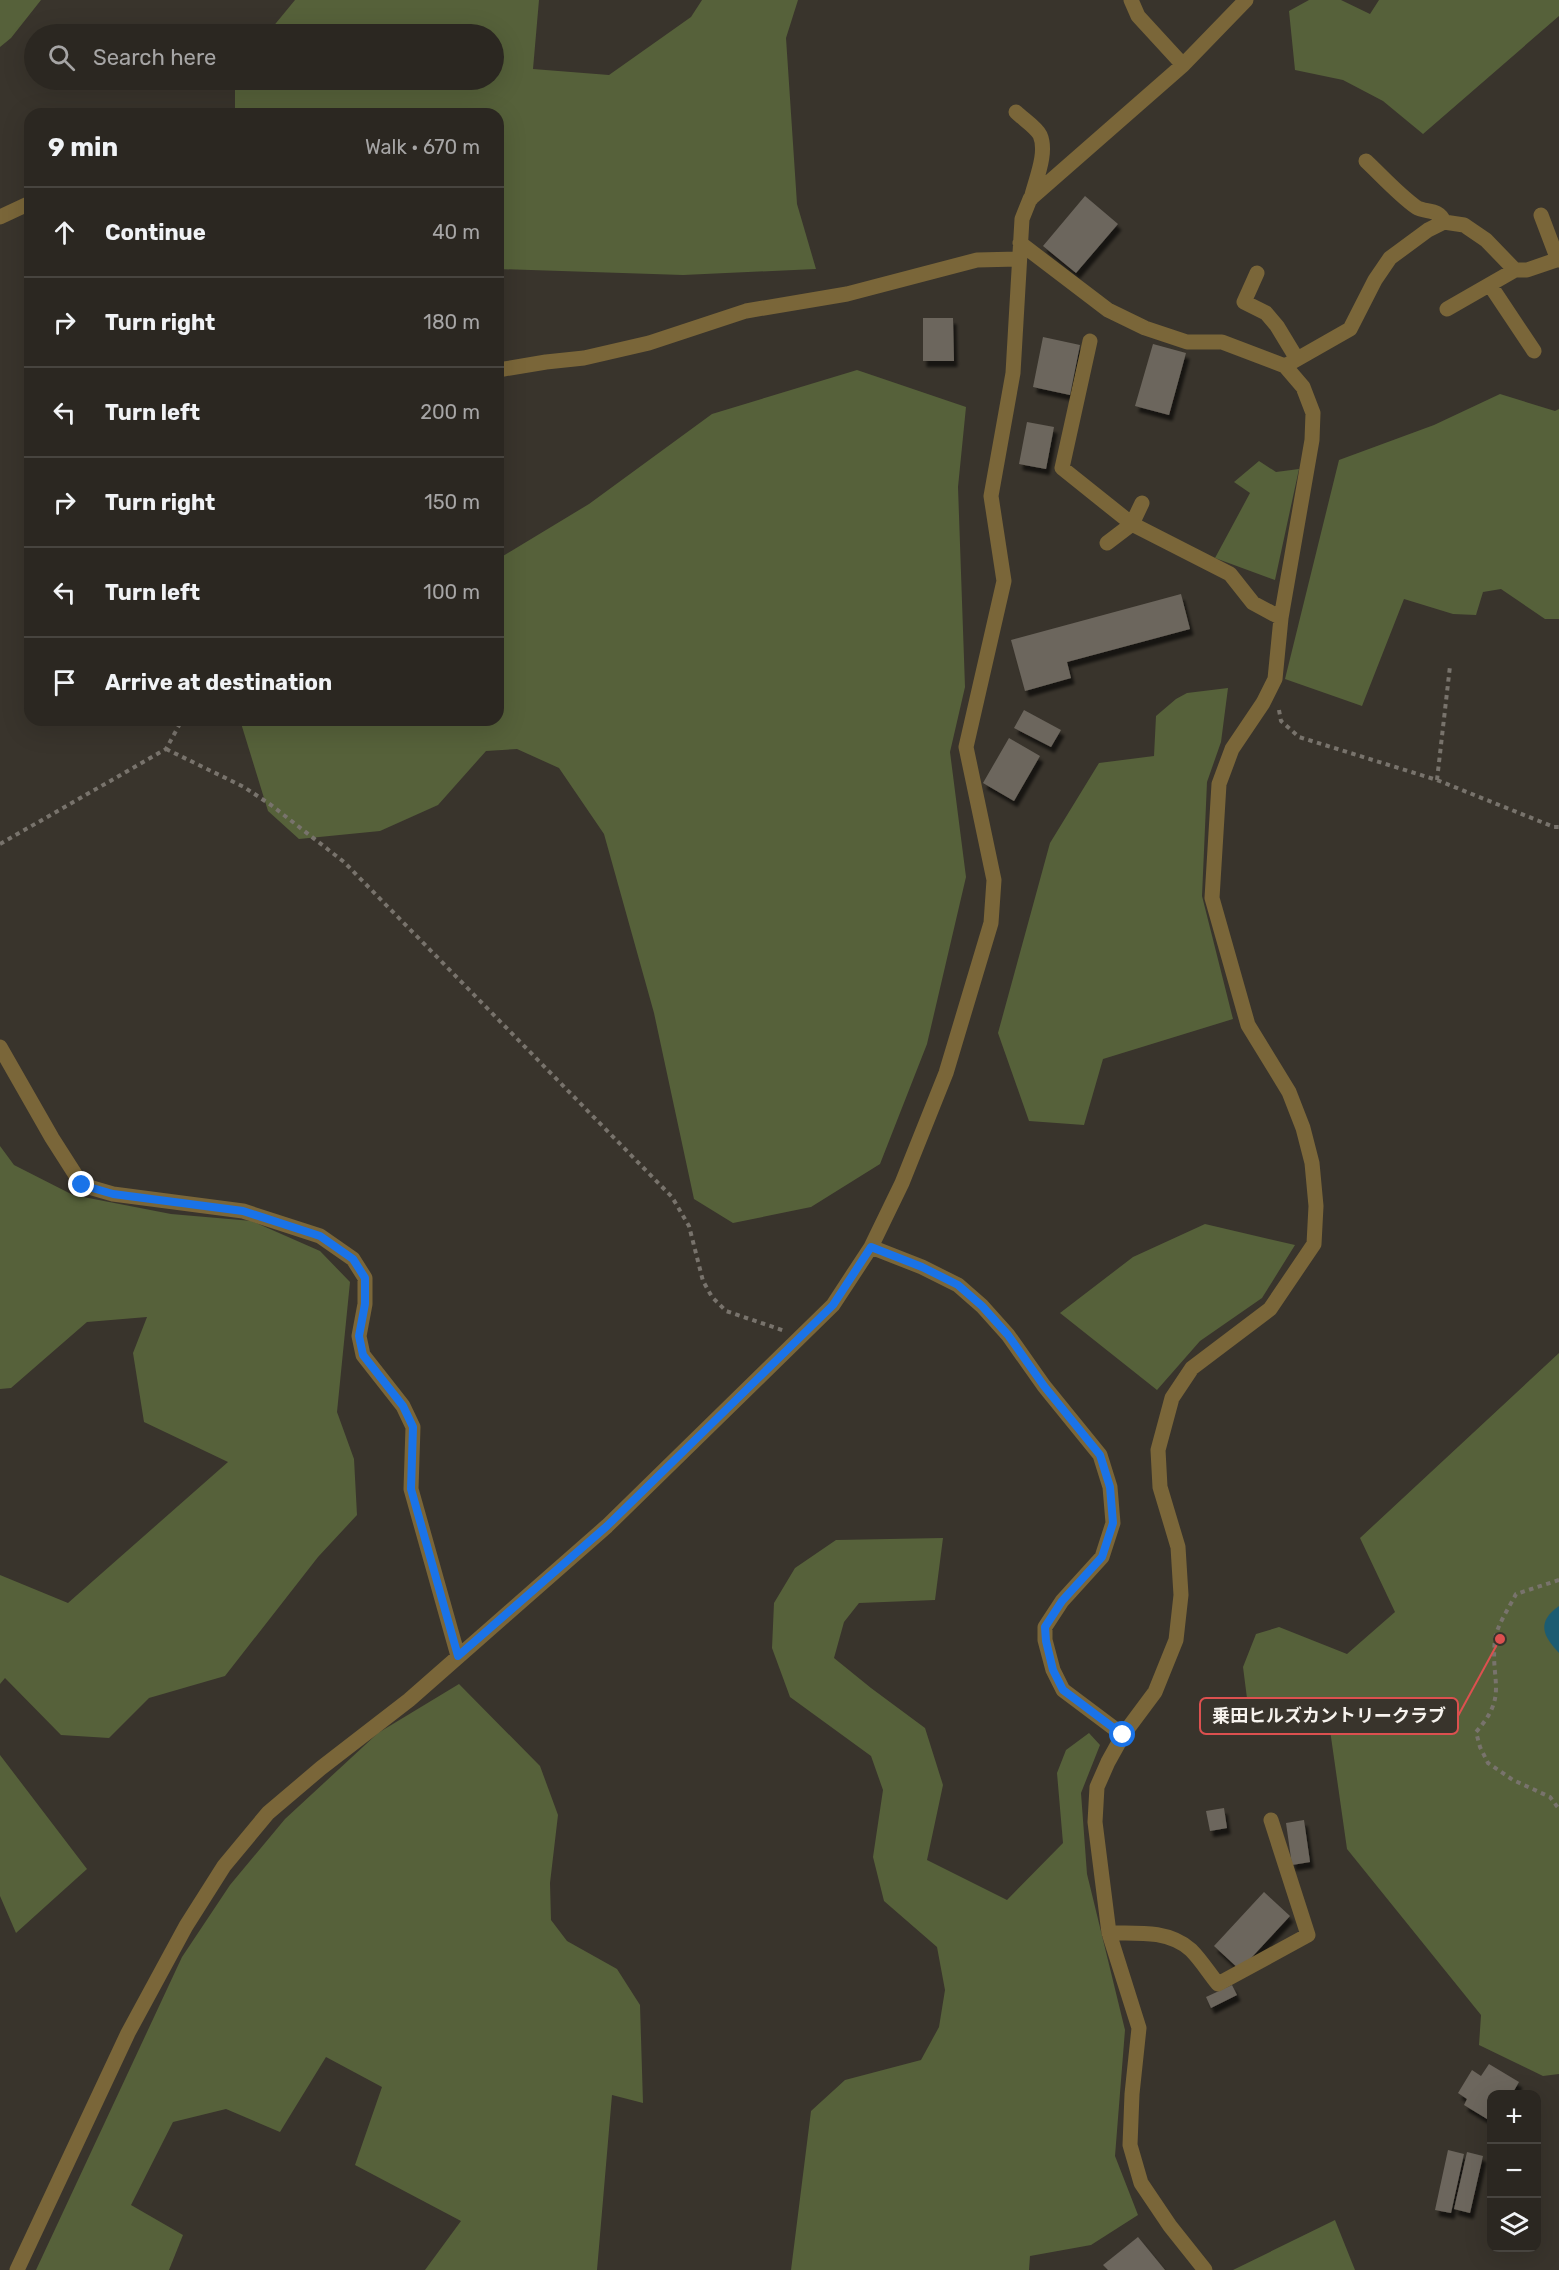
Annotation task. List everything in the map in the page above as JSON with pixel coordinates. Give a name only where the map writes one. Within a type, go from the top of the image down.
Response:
[{"type":"street","points":[[1131,0],[1138,16],[1183,64]]},
{"type":"street","points":[[1030,199],[1183,64],[1246,0]]},
{"type":"street","points":[[17,2270],[128,2033],[186,1926],[224,1866],[268,1813],[321,1768],[409,1700],[607,1526],[833,1305],[871,1247],[902,1183],[946,1073],[991,923],[994,880],[966,747],[1004,581],[991,496],[1013,373],[1022,219],[1030,199],[1041,155],[1039,133],[1016,112]]},
{"type":"street","points":[[1366,161],[1417,208],[1436,212],[1444,222]]},
{"type":"street","points":[[0,217],[24,206]]},
{"type":"street","points":[[1447,309],[1515,270],[1527,270],[1559,260],[1541,215]]},
{"type":"street","points":[[1020,243],[1108,310],[1145,328],[1187,342],[1222,342],[1291,363],[1350,329],[1374,280],[1390,258],[1428,230],[1444,222],[1464,225],[1486,240],[1515,270]]},
{"type":"street","points":[[504,369],[584,358],[649,343],[746,311],[847,294],[977,260],[1019,259]]},
{"type":"street","points":[[1205,2270],[1170,2226],[1141,2183],[1130,2145],[1132,2094],[1139,2028],[1109,1933],[1095,1822],[1097,1787],[1123,1735],[1155,1692],[1176,1640],[1181,1595],[1178,1547],[1160,1487],[1158,1450],[1172,1398],[1192,1368],[1270,1309],[1314,1244],[1316,1206],[1312,1163],[1303,1128],[1289,1092],[1248,1025],[1212,898],[1219,784],[1232,749],[1263,703],[1275,679],[1281,618],[1312,431],[1313,413],[1277,326],[1266,313],[1244,302],[1257,273]]},
{"type":"street","points":[[1490,285],[1534,351]]},
{"type":"street","points":[[1090,341],[1062,468],[1132,524],[1230,574],[1253,603],[1281,618]]},
{"type":"street","points":[[1107,543],[1132,524],[1142,502]]},
{"type":"street","points":[[0,1047],[82,1185],[113,1194],[243,1211],[320,1236],[353,1259],[365,1278],[365,1304],[359,1336],[363,1355],[403,1406],[413,1427],[411,1489],[458,1656]]},
{"type":"street","points":[[871,1247],[922,1267],[958,1285],[982,1306],[1008,1335],[1044,1386],[1100,1455],[1110,1487],[1113,1523],[1102,1557],[1062,1601],[1045,1627],[1046,1641],[1053,1670],[1063,1690],[1123,1735]]},
{"type":"street","points":[[1109,1933],[1151,1933],[1178,1940],[1192,1951],[1218,1984],[1308,1935],[1270,1820]]},
{"type":"path","points":[[1437,780],[1450,666]]},
{"type":"path","points":[[1275,679],[1281,721],[1299,737],[1437,780],[1559,827]]},
{"type":"path","points":[[0,844],[166,749],[179,726]]},
{"type":"path","points":[[166,749],[244,787],[272,805],[344,862],[672,1197],[689,1226],[703,1281],[712,1297],[726,1311],[800,1336]]},
{"type":"path","points":[[1559,1580],[1516,1594],[1495,1638],[1497,1700],[1487,1719],[1476,1732],[1488,1763],[1513,1779],[1550,1797],[1559,1809]]},
{"type":"green space","points":[[0,0],[41,0],[11,38],[0,47]]},
{"type":"green space","points":[[295,0],[539,0],[533,69],[609,75],[691,17],[702,0],[798,0],[786,38],[797,204],[816,269],[683,275],[504,269],[504,108],[235,108],[235,90],[504,90],[504,24],[275,24]]},
{"type":"green space","points":[[1309,0],[1341,0],[1370,14],[1379,0],[1559,0],[1559,16],[1423,134],[1383,101],[1343,80],[1295,70],[1289,11]]},
{"type":"green space","points":[[857,370],[966,407],[958,487],[965,687],[950,752],[966,877],[927,1044],[880,1164],[811,1207],[733,1223],[694,1199],[654,1013],[604,834],[559,768],[517,749],[486,751],[438,805],[380,831],[299,839],[268,811],[242,726],[504,726],[504,555],[589,504],[712,414]]},
{"type":"green space","points":[[1500,394],[1555,411],[1559,409],[1559,619],[1545,619],[1501,589],[1483,592],[1476,615],[1453,614],[1404,599],[1362,706],[1285,679],[1339,460],[1434,425]]},
{"type":"green space","points":[[1259,461],[1276,472],[1299,469],[1275,580],[1215,558],[1250,493],[1234,482]]},
{"type":"green space","points":[[1228,688],[1221,742],[1207,782],[1202,896],[1233,1019],[1103,1059],[1084,1125],[1029,1121],[998,1033],[1050,843],[1099,763],[1154,756],[1156,716],[1187,693]]},
{"type":"green space","points":[[0,1146],[14,1165],[73,1195],[171,1214],[252,1221],[320,1251],[350,1282],[337,1412],[354,1459],[357,1515],[318,1557],[225,1676],[149,1698],[109,1738],[61,1735],[5,1678],[0,1684],[0,1575],[68,1603],[228,1462],[144,1422],[133,1353],[147,1317],[87,1322],[11,1388],[0,1389]]},
{"type":"green space","points":[[1205,1224],[1295,1245],[1262,1298],[1200,1341],[1157,1390],[1060,1313],[1133,1257]]},
{"type":"green space","points":[[1559,1353],[1559,2074],[1543,2076],[1479,2045],[1481,2015],[1347,1849],[1326,1702],[1248,1706],[1243,1667],[1256,1634],[1279,1627],[1347,1654],[1395,1612],[1360,1538]]},
{"type":"green space","points":[[943,1538],[935,1600],[859,1603],[844,1622],[834,1658],[925,1728],[943,1785],[927,1860],[1007,1900],[1063,1843],[1057,1773],[1066,1750],[1089,1733],[1100,1745],[1081,1793],[1087,1874],[1125,2030],[1115,2156],[1138,2215],[1091,2245],[1030,2256],[1029,2270],[791,2270],[811,2111],[845,2080],[921,2060],[939,2027],[945,1990],[937,1947],[884,1901],[873,1857],[883,1790],[871,1756],[790,1697],[772,1648],[774,1603],[795,1568],[836,1540]]},
{"type":"green space","points":[[459,1684],[540,1766],[558,1815],[550,1883],[551,1920],[567,1941],[617,1969],[640,2005],[643,2103],[612,2095],[597,2270],[425,2270],[461,2221],[355,2165],[382,2087],[326,2057],[280,2132],[226,2109],[173,2122],[131,2205],[183,2235],[169,2270],[36,2270],[182,1957],[230,1885],[285,1819],[378,1733]]},
{"type":"green space","points":[[0,1755],[87,1869],[16,1933],[0,1896]]},
{"type":"green space","points":[[1335,2220],[1355,2270],[1233,2270]]},
{"type":"water","points":[[1559,1606],[1559,1653],[1549,1641],[1544,1629],[1547,1618]]},
{"type":"building","points":[[1085,196],[1118,224],[1076,273],[1043,246]]},
{"type":"building","points":[[923,318],[953,318],[954,361],[923,361]]},
{"type":"building","points":[[1043,337],[1080,345],[1070,395],[1033,387]]},
{"type":"building","points":[[1153,344],[1186,353],[1169,415],[1135,406]]},
{"type":"building","points":[[1027,422],[1054,427],[1046,469],[1019,464]]},
{"type":"building","points":[[1181,594],[1190,629],[1067,662],[1071,678],[1025,691],[1011,640]]},
{"type":"building","points":[[1024,710],[1061,730],[1051,747],[1014,728]]},
{"type":"building","points":[[1009,738],[1040,756],[1014,801],[983,783]]},
{"type":"building","points":[[1224,1808],[1227,1828],[1210,1831],[1206,1811]]},
{"type":"building","points":[[1304,1820],[1310,1862],[1292,1865],[1286,1823]]},
{"type":"building","points":[[1264,1892],[1290,1916],[1240,1970],[1214,1946]]},
{"type":"building","points":[[1232,1985],[1237,1995],[1211,2008],[1206,1997]]},
{"type":"building","points":[[1489,2064],[1519,2082],[1514,2090],[1487,2090],[1487,2119],[1464,2105],[1467,2099],[1458,2093],[1472,2070],[1481,2076]]},
{"type":"building","points":[[1448,2150],[1464,2154],[1451,2213],[1435,2210]]},
{"type":"building","points":[[1467,2152],[1483,2156],[1470,2213],[1454,2209]]},
{"type":"building","points":[[1138,2237],[1165,2270],[1108,2270],[1103,2265]]},
{"type":"place","name":"乗田ヒルズカントリークラブ","points":[[1500,1639]]},
{"type":"route","points":[[82,1185],[113,1194],[243,1211],[320,1236],[353,1259],[365,1278],[365,1304],[359,1336],[363,1355],[403,1406],[413,1427],[411,1489],[458,1656],[607,1526],[833,1305],[871,1247],[922,1267],[958,1285],[982,1306],[1008,1335],[1044,1386],[1100,1455],[1110,1487],[1113,1523],[1102,1557],[1062,1601],[1045,1627],[1046,1641],[1053,1670],[1063,1690],[1123,1735]]}]
